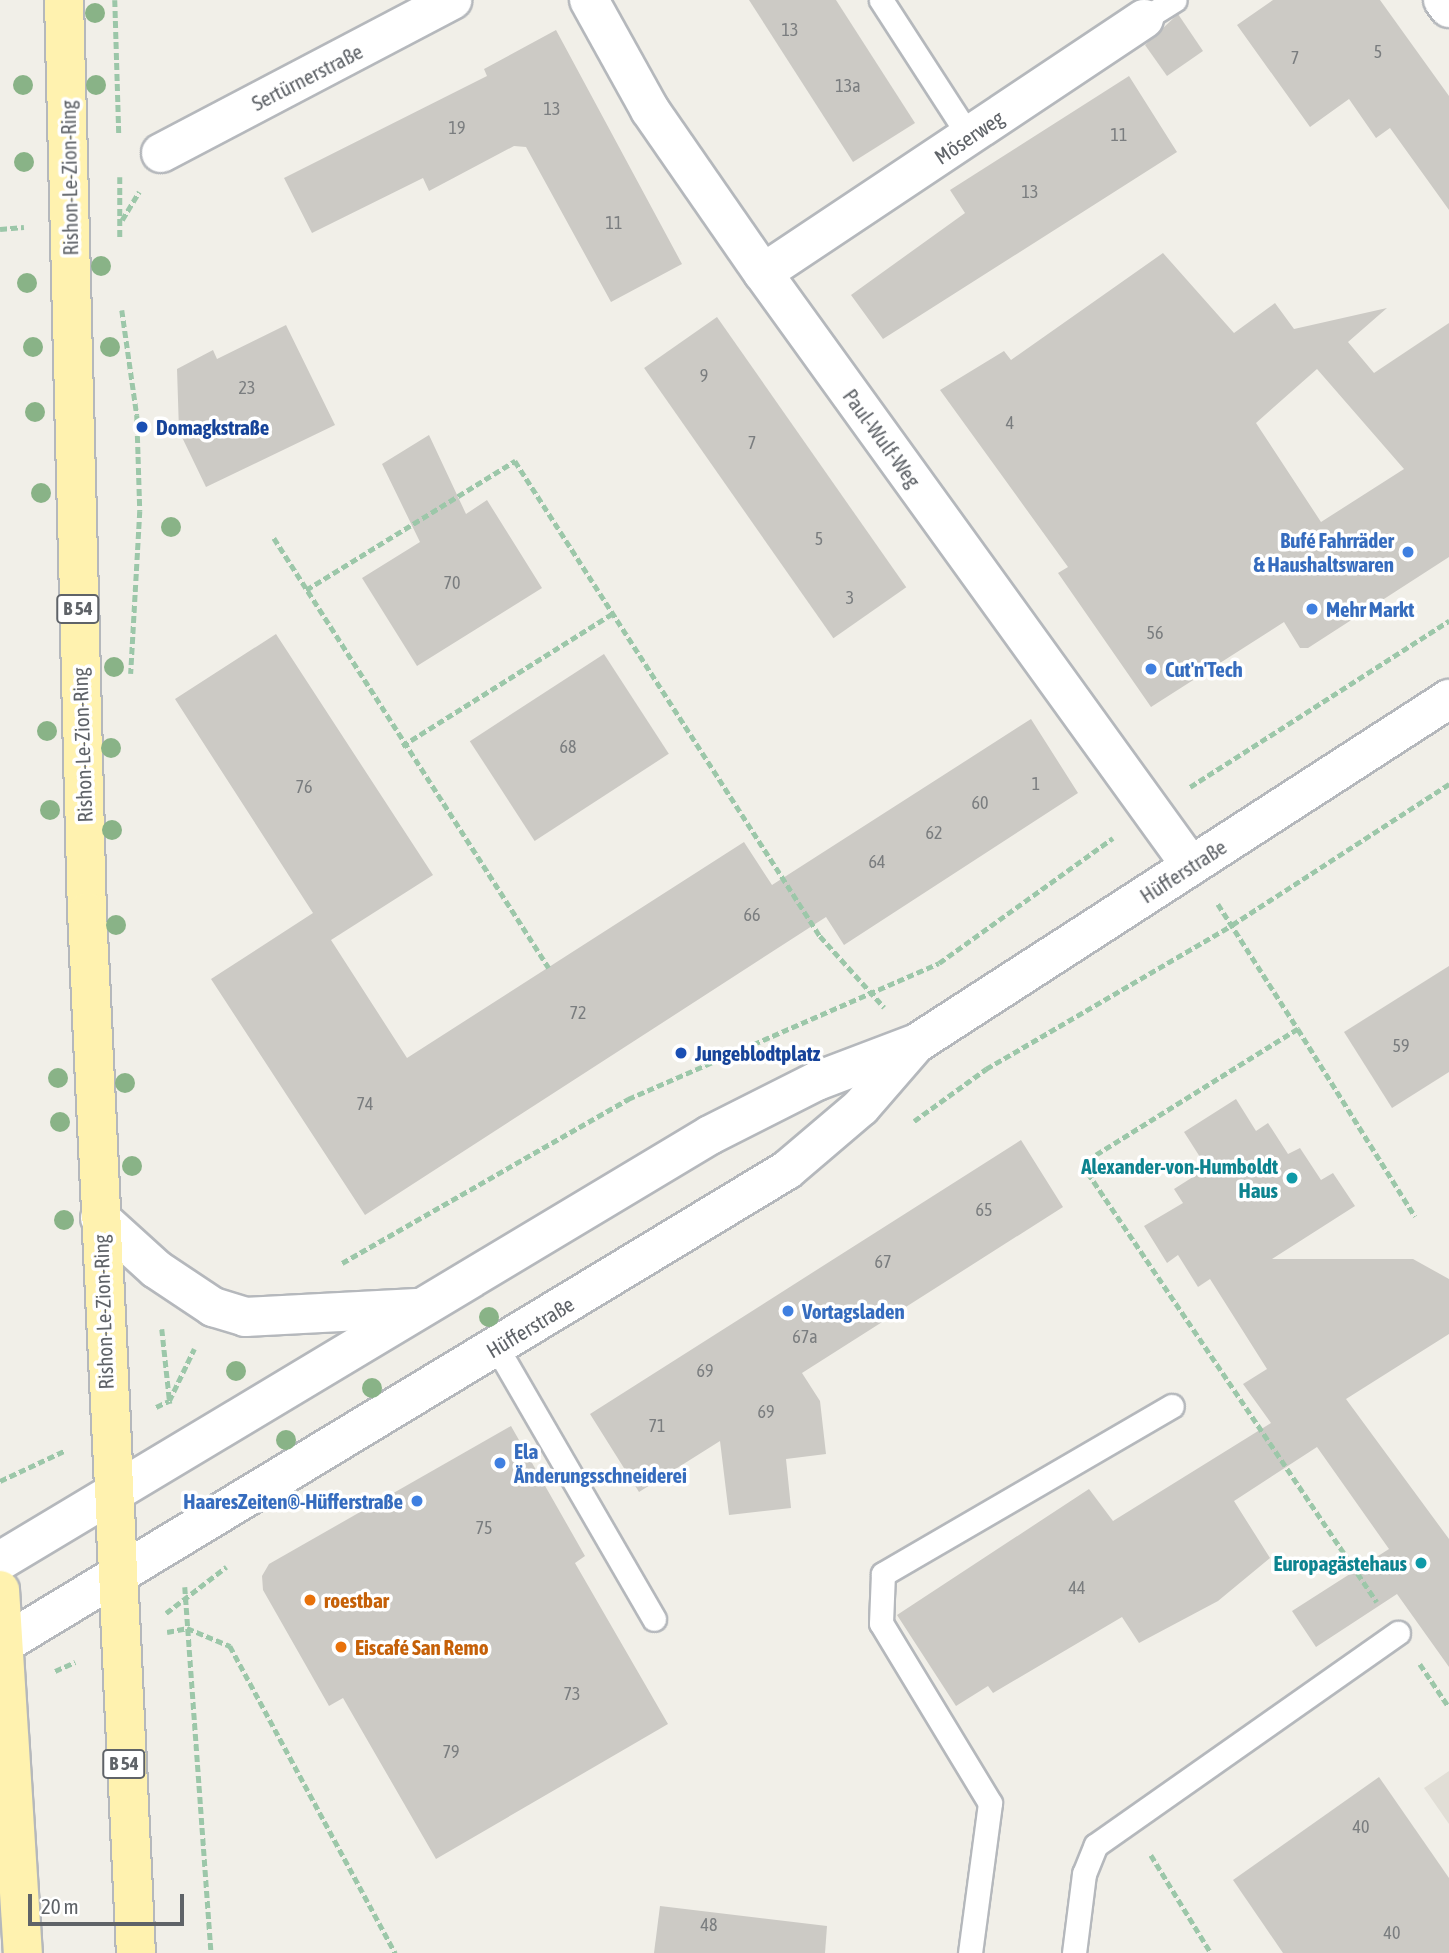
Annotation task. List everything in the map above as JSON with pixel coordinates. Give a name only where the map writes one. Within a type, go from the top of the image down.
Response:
[{"type":"main road","name":"Rishon-Le-Zion-Ring","points":[[64,0],[100,1218],[111,1490]]},
{"type":"main road","name":"B 54","points":[[111,1490],[136,1953]]},
{"type":"main road","points":[[0,1590],[1,1646],[22,1953]]},
{"type":"street","name":"Sertürnerstraße","points":[[162,153],[452,0]]},
{"type":"street","name":"Paul-Wulf-Weg","points":[[589,0],[650,110],[763,273],[1191,866]]},
{"type":"street","points":[[1443,0],[1449,8]]},
{"type":"street","name":"Möserweg","points":[[763,273],[1159,10]]},
{"type":"street","name":"Hüfferstraße","points":[[0,1561],[111,1490],[426,1308],[710,1135],[817,1081],[917,1043],[1449,699]]},
{"type":"street","name":"Hüfferstraße","points":[[1,1646],[787,1170],[861,1107],[917,1043]]},
{"type":"street","points":[[100,1218],[156,1269],[213,1307],[245,1317],[426,1308]]},
{"type":"street","points":[[0,1922],[22,1953]]},
{"type":"lane","points":[[881,0],[969,136]]},
{"type":"lane","points":[[497,1348],[654,1619]]},
{"type":"lane","points":[[970,1953],[990,1803],[881,1623],[883,1574],[1171,1406]]},
{"type":"lane","points":[[1074,1953],[1089,1856],[1128,1817],[1398,1633]]},
{"type":"path","points":[[115,0],[119,145]]},
{"type":"path","points":[[119,171],[120,250]]},
{"type":"path","points":[[121,303],[137,415],[140,511],[130,690]]},
{"type":"path","points":[[306,590],[515,461],[820,936],[917,1043]]},
{"type":"path","points":[[274,538],[402,746],[549,968]]},
{"type":"path","points":[[402,746],[612,614]]},
{"type":"path","points":[[326,1267],[400,1232],[628,1099],[939,963],[1151,810],[1449,621]]},
{"type":"path","points":[[1191,866],[1298,1029],[1415,1216]]},
{"type":"path","points":[[1298,1029],[1082,1164],[1449,1707]]},
{"type":"path","points":[[156,1269],[170,1401]]},
{"type":"path","points":[[184,1579],[211,1953]]},
{"type":"path","points":[[187,1628],[230,1646],[395,1953]]},
{"type":"path","points":[[1128,1817],[1211,1953]]},
{"type":"shaded area","points":[[1449,1771],[1449,1824],[1424,1788]]},
{"type":"building","points":[[749,0],[836,0],[915,123],[853,162]]},
{"type":"building","points":[[1273,0],[1380,0],[1449,96],[1449,210],[1390,128],[1376,138],[1349,99],[1310,127],[1237,25]]},
{"type":"building","points":[[1178,14],[1203,51],[1167,76],[1145,45]]},
{"type":"building","points":[[556,30],[682,264],[611,302],[526,147],[514,146],[429,191],[423,178],[312,233],[284,178],[487,76],[484,69]]},
{"type":"building","points":[[1129,76],[1177,152],[883,339],[851,295],[965,213],[950,190]]},
{"type":"building","points":[[1163,253],[1234,333],[1275,303],[1294,329],[1387,308],[1348,342],[1374,373],[1449,323],[1449,557],[1308,648],[1300,648],[1284,622],[1151,707],[1058,573],[1068,567],[940,390],[1004,351],[1011,360]],"holes":[[[1317,369],[1404,469],[1321,522],[1256,423]]]},
{"type":"building","points":[[717,317],[906,587],[833,638],[644,368]]},
{"type":"building","points":[[286,325],[335,425],[206,487],[179,431],[177,369],[213,350],[217,359]]},
{"type":"building","points":[[429,435],[466,514],[487,500],[542,588],[417,666],[362,578],[420,542],[382,464]]},
{"type":"building","points":[[276,634],[433,875],[331,940],[407,1058],[744,842],[772,885],[1031,719],[1078,793],[844,945],[826,917],[365,1215],[211,979],[313,913],[175,699]]},
{"type":"building","points":[[604,654],[669,754],[535,841],[470,741]]},
{"type":"building","points":[[1449,966],[1449,1072],[1392,1108],[1344,1032]]},
{"type":"building","points":[[1236,1099],[1256,1131],[1268,1123],[1288,1154],[1300,1148],[1321,1180],[1333,1173],[1355,1206],[1272,1259],[1413,1259],[1449,1279],[1449,1334],[1346,1399],[1449,1539],[1449,1667],[1397,1594],[1316,1647],[1292,1611],[1389,1549],[1317,1447],[1234,1501],[1270,1558],[1218,1601],[1139,1643],[1122,1617],[993,1693],[988,1686],[956,1706],[897,1615],[1089,1489],[1113,1521],[1271,1423],[1243,1384],[1267,1369],[1210,1279],[1198,1287],[1178,1255],[1167,1263],[1144,1226],[1183,1203],[1174,1189],[1207,1168],[1184,1132]]},
{"type":"building","points":[[1021,1140],[1063,1207],[802,1373],[820,1401],[826,1454],[786,1459],[791,1508],[729,1515],[720,1441],[639,1492],[590,1414]]},
{"type":"building","points":[[511,1426],[585,1556],[575,1563],[668,1724],[436,1859],[343,1698],[329,1706],[263,1590],[262,1576],[269,1564]]},
{"type":"building","points":[[1379,1777],[1449,1878],[1449,1953],[1283,1953],[1233,1880]]},
{"type":"building","points":[[660,1906],[827,1926],[825,1953],[654,1953]]},
{"type":"place","name":"Domagkstraße","points":[[142,427]]},
{"type":"place","name":"Bufé Fahrräder & Haushaltswaren","points":[[1408,552]]},
{"type":"place","name":"Mehr Markt","points":[[1312,609]]},
{"type":"place","name":"Cut'n'Tech","points":[[1151,669]]},
{"type":"place","name":"Jungeblodtplatz","points":[[681,1053]]},
{"type":"place","name":"Alexander-von-Humboldt Haus","points":[[1292,1178]]},
{"type":"place","name":"Vortagsladen","points":[[788,1311]]},
{"type":"place","name":"Ela Änderungsschneiderei","points":[[500,1463]]},
{"type":"place","name":"HaaresZeiten®-Hüfferstraße","points":[[417,1501]]},
{"type":"place","name":"Europagästehaus","points":[[1421,1563]]},
{"type":"place","name":"roestbar","points":[[310,1600]]},
{"type":"place","name":"Eiscafé San Remo","points":[[341,1647]]}]
